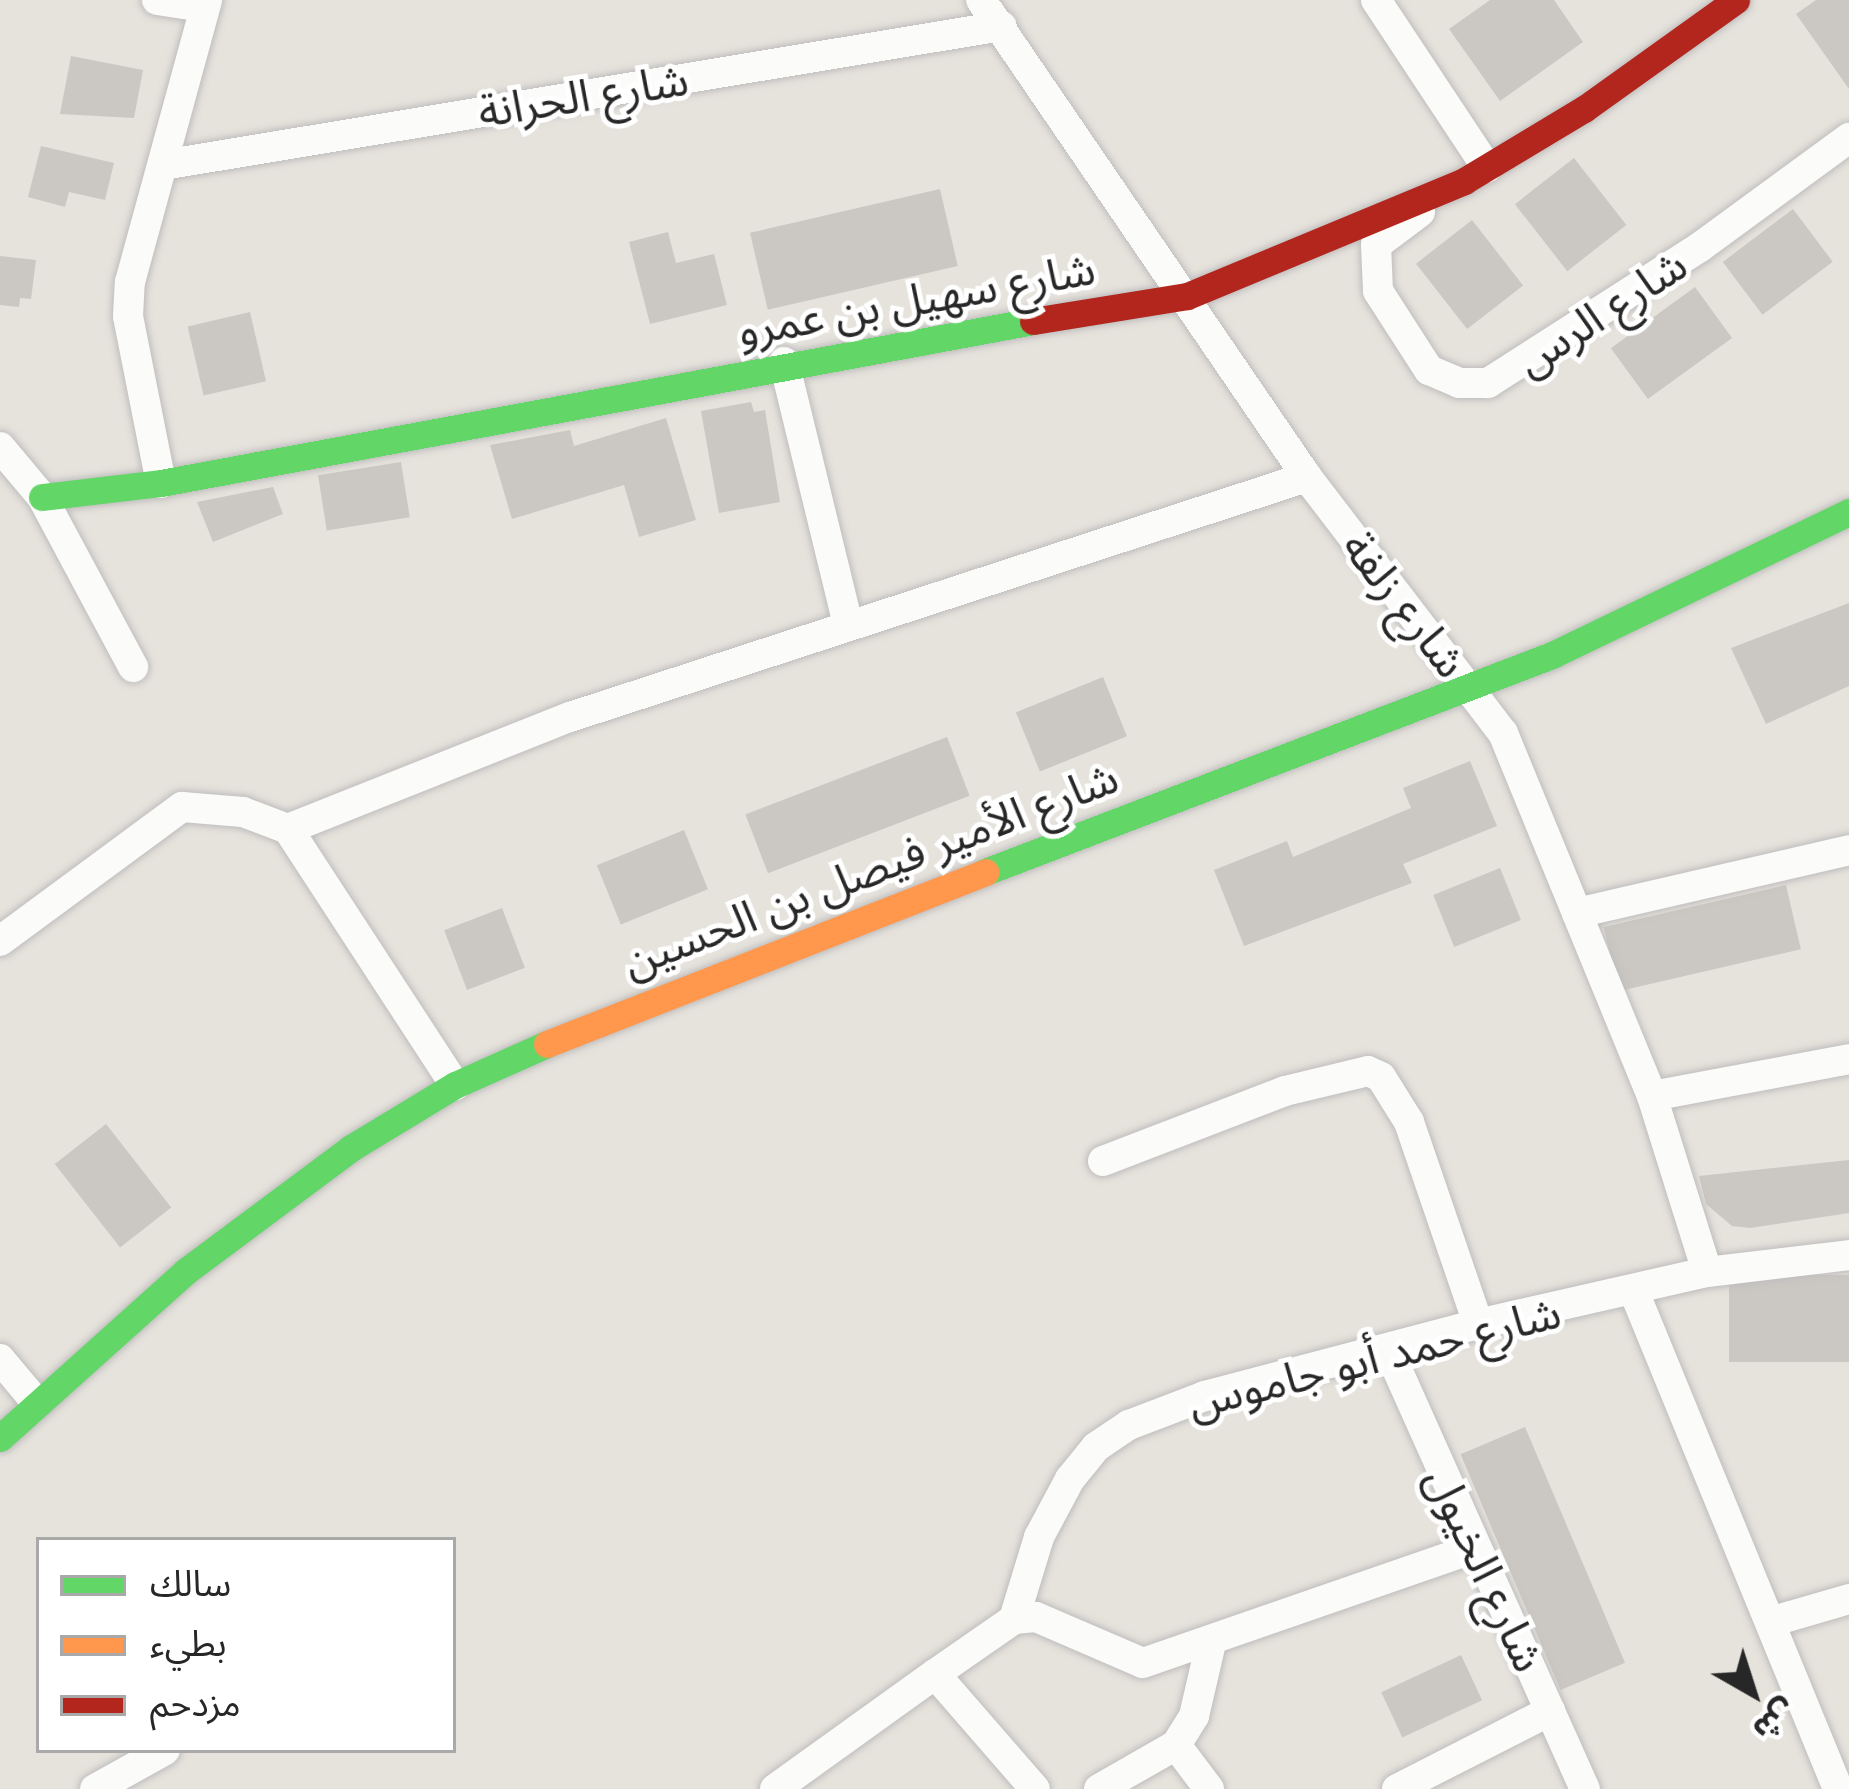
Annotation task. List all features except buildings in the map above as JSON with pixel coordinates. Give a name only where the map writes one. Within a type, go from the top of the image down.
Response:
[{"type":"street","points":[[157,0],[206,4],[128,304],[161,483]]},
{"type":"street","name":"شارع زلفة","points":[[981,0],[1307,477],[1471,687],[1518,759],[1652,1096],[1707,1272]]},
{"type":"street","points":[[1376,0],[1476,174]]},
{"type":"street","name":"شارع سهيل بن عمرو","points":[[42,497],[161,483],[784,362],[1187,296],[1476,174],[1736,0]]},
{"type":"street","name":"شارع الحرانة","points":[[163,165],[1002,26]]},
{"type":"street","name":"شارع الرس","points":[[1476,174],[1388,234],[1372,264],[1385,307],[1414,354],[1444,380],[1480,384],[1700,247],[1849,138]]},
{"type":"street","points":[[784,362],[848,624]]},
{"type":"street","points":[[0,447],[42,497],[133,667]]},
{"type":"street","points":[[0,940],[182,807],[211,805],[288,829],[570,717],[1307,477]]},
{"type":"street","name":"شارع الأمير فيصل بن الحسين","points":[[0,1438],[36,1402],[275,1203],[455,1085],[597,1021],[1375,716],[1471,687],[1849,512]]},
{"type":"street","points":[[288,829],[455,1085]]},
{"type":"street","points":[[1577,913],[1849,850]]},
{"type":"street","points":[[1652,1096],[1849,1059]]},
{"type":"street","points":[[1103,1161],[1285,1091],[1367,1071],[1381,1077],[1402,1104],[1478,1324]]},
{"type":"street","name":"شارع حمد أبو جاموس","points":[[1014,1619],[1046,1522],[1096,1447],[1204,1396],[1478,1324],[1635,1294],[1707,1272],[1849,1255]]},
{"type":"street","points":[[1635,1294],[1838,1789]]},
{"type":"street","name":"شارع الخيول","points":[[1388,1349],[1473,1549],[1585,1789]]},
{"type":"street","points":[[0,1360],[36,1402]]},
{"type":"street","points":[[775,1789],[1014,1619],[1052,1622],[1143,1663],[1473,1549]]},
{"type":"street","points":[[1770,1622],[1849,1600]]},
{"type":"street","points":[[1099,1789],[1176,1745],[1194,1715],[1211,1643]]},
{"type":"street","points":[[935,1674],[1035,1789]]},
{"type":"street","points":[[1397,1789],[1550,1711]]},
{"type":"street","points":[[1176,1745],[1209,1789]]},
{"type":"street","points":[[95,1789],[160,1753]]},
{"type":"traffic: fast","points":[[42,497],[161,483],[1033,321]]},
{"type":"traffic: fast","points":[[985,872],[1552,655],[1849,512]]},
{"type":"traffic: fast","points":[[0,1438],[186,1271],[351,1148],[455,1085],[547,1044]]},
{"type":"traffic: slow","points":[[547,1044],[985,872]]},
{"type":"traffic: jam","points":[[1033,321],[1187,296],[1464,181],[1584,109],[1736,0]]}]
